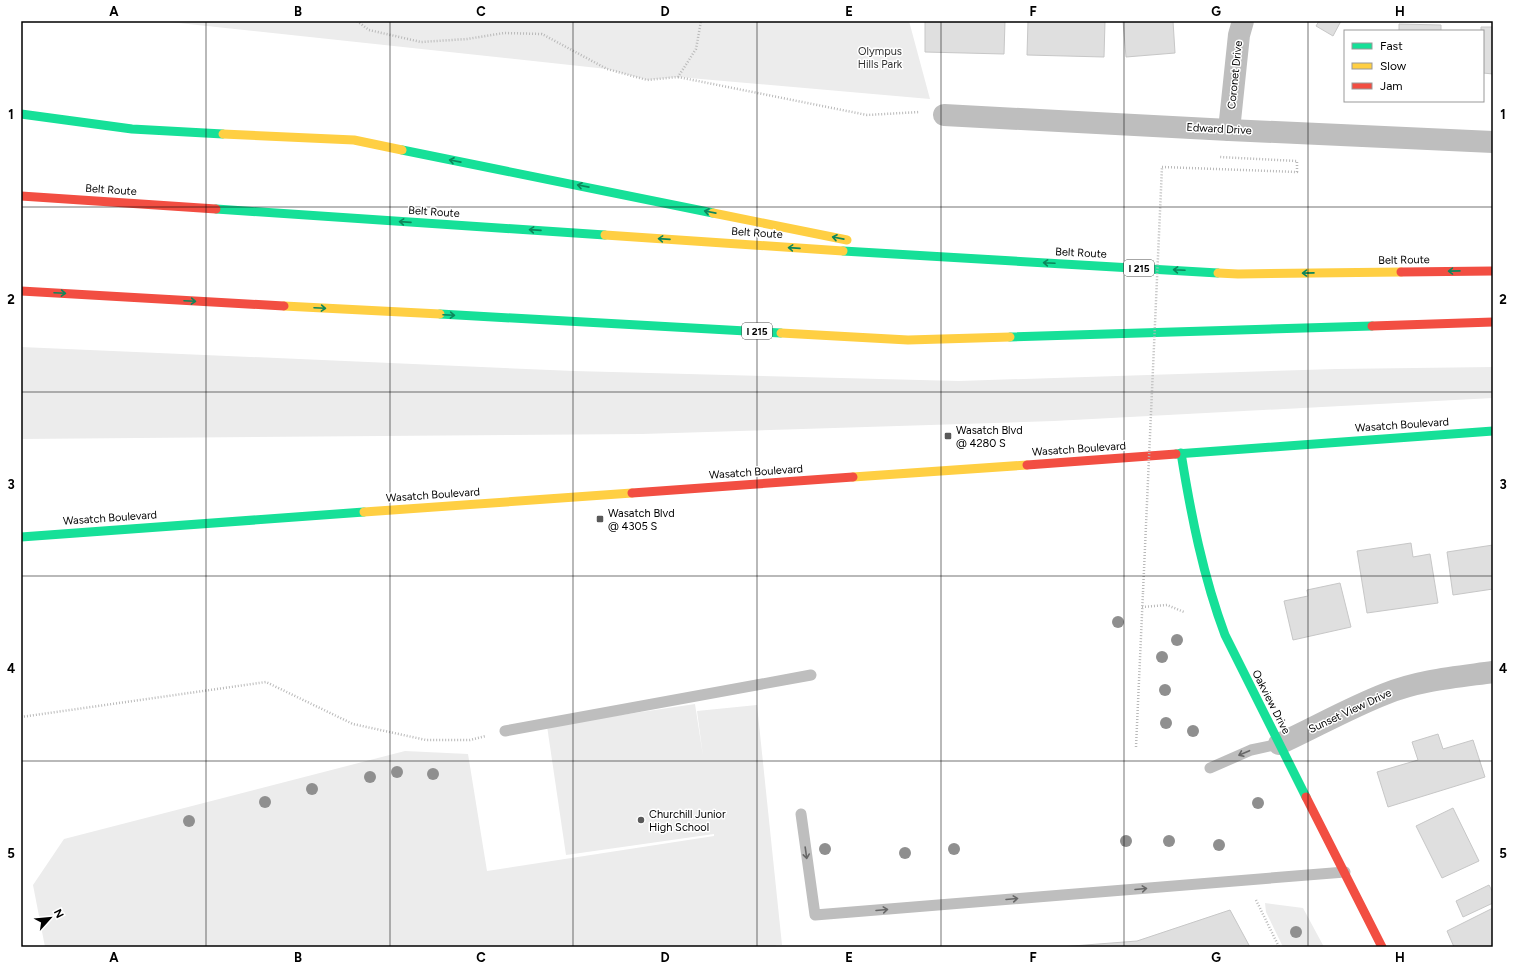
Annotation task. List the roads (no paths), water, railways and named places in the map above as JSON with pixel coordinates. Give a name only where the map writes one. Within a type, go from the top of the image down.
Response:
[{"type":"main road","points":[[21,114],[132,129],[354,140],[931,257]]},
{"type":"main road","name":"Belt Route","points":[[21,196],[931,257],[1238,274],[1493,271]]},
{"type":"main road","name":"I 215","points":[[21,291],[908,340],[1493,322]]},
{"type":"main road","name":"Wasatch Boulevard","points":[[21,537],[1493,431]]},
{"type":"main road","name":"Oakview Drive","points":[[1181,453],[1201,564],[1215,611],[1237,662],[1382,947]]},
{"type":"street","name":"Coronet Drive","points":[[1229,130],[1239,35],[1243,21]]},
{"type":"street","name":"Edward Drive","points":[[944,115],[1493,142]]},
{"type":"street","name":"Sunset View Drive","points":[[1279,744],[1385,694],[1410,685],[1493,672]]},
{"type":"lane","points":[[505,731],[811,675]]},
{"type":"lane","points":[[1210,768],[1251,750],[1279,744]]},
{"type":"lane","points":[[801,814],[815,915],[1345,872]]},
{"type":"place","name":"Wasatch Blvd @ 4280 S","points":[[948,436]]},
{"type":"place","name":"Wasatch Blvd @ 4305 S","points":[[600,519]]},
{"type":"place","name":"Churchill Junior High School","points":[[641,820]]},
{"type":"park label","name":"Olympus Hills Park","points":[[880,57]]}]
